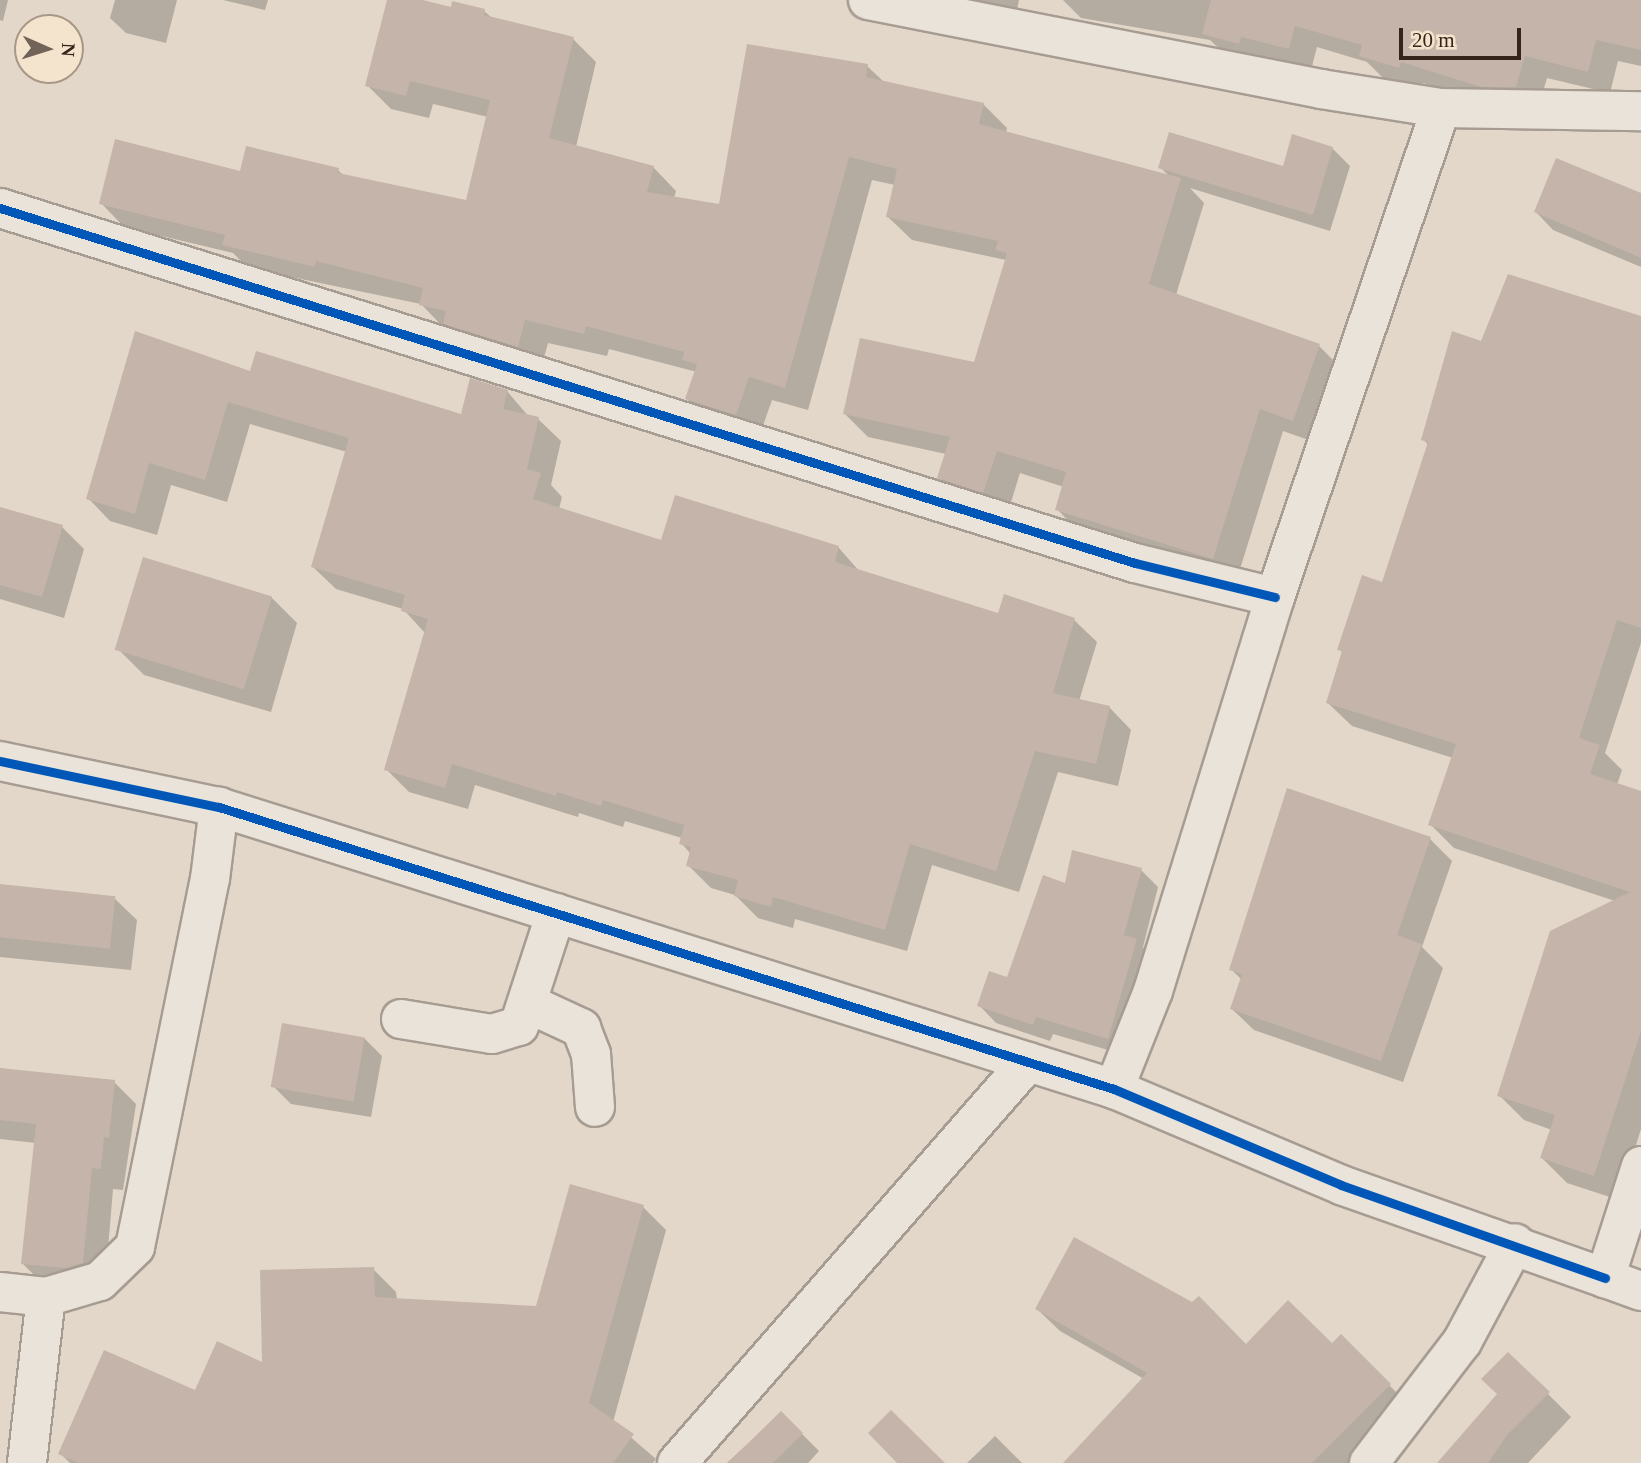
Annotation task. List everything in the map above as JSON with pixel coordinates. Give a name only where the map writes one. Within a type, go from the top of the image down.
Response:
[{"type":"street","points":[[868,0],[1321,89],[1441,108],[1641,111]]},
{"type":"street","points":[[1114,1089],[1153,991],[1275,597],[1441,108]]},
{"type":"street","points":[[0,208],[1135,563],[1275,597]]},
{"type":"street","points":[[0,761],[219,807],[1114,1089],[1341,1185],[1515,1243],[1641,1291]]},
{"type":"street","points":[[0,1292],[46,1297],[100,1281],[135,1247],[210,879],[219,807]]},
{"type":"street","points":[[401,1019],[492,1034],[519,1027],[556,913]]},
{"type":"street","points":[[527,1003],[581,1028],[592,1054],[595,1107]]},
{"type":"street","points":[[677,1463],[1028,1062]]},
{"type":"street","points":[[1605,1278],[1641,1166]]},
{"type":"street","points":[[1369,1463],[1462,1342],[1515,1243]]},
{"type":"street","points":[[27,1463],[46,1297]]},
{"type":"building","points":[[387,0],[423,0],[451,7],[452,1],[485,9],[484,15],[574,37],[549,138],[654,166],[647,192],[719,204],[747,44],[868,64],[866,77],[984,103],[979,124],[1181,178],[1149,284],[1320,344],[1293,421],[1260,409],[1213,559],[1055,510],[1066,472],[997,451],[983,493],[937,478],[950,437],[843,414],[860,338],[974,362],[1007,253],[995,250],[998,241],[886,217],[897,169],[849,157],[785,388],[749,377],[736,415],[685,399],[697,364],[682,360],[684,352],[586,326],[584,334],[525,320],[518,347],[443,324],[446,311],[419,305],[423,288],[316,261],[315,267],[222,245],[225,235],[99,204],[115,139],[240,171],[246,146],[339,168],[338,173],[466,200],[490,100],[410,81],[406,96],[365,86]]},
{"type":"building","points":[[1211,0],[1641,0],[1641,50],[1596,40],[1588,72],[1525,56],[1516,87],[1481,87],[1401,62],[1399,68],[1359,56],[1362,45],[1295,26],[1289,49],[1241,37],[1239,44],[1202,34]]},
{"type":"building","points":[[1169,132],[1283,166],[1292,134],[1333,147],[1313,215],[1158,168]]},
{"type":"building","points":[[1556,158],[1641,193],[1641,258],[1534,212]]},
{"type":"building","points":[[1508,274],[1641,316],[1641,628],[1617,620],[1579,738],[1600,745],[1590,774],[1641,791],[1641,1031],[1594,1176],[1540,1158],[1555,1115],[1497,1096],[1550,931],[1630,892],[1428,825],[1456,744],[1326,703],[1342,651],[1337,650],[1362,575],[1382,582],[1428,442],[1421,440],[1452,331],[1481,341]]},
{"type":"building","points":[[135,331],[250,371],[256,351],[461,414],[470,378],[508,390],[503,409],[539,417],[527,469],[541,473],[533,499],[661,540],[675,495],[839,546],[835,562],[998,613],[1004,594],[1075,618],[1053,693],[1110,706],[1096,764],[1035,751],[996,871],[910,844],[885,930],[773,897],[771,907],[734,896],[738,880],[686,866],[691,847],[679,844],[684,825],[603,800],[601,806],[557,792],[556,796],[452,764],[445,788],[384,770],[428,619],[401,611],[405,595],[311,567],[349,438],[228,402],[205,480],[149,463],[135,514],[86,499]]},
{"type":"building","points":[[0,507],[63,525],[42,597],[0,585]]},
{"type":"building","points":[[143,557],[272,596],[244,689],[115,650]]},
{"type":"building","points":[[1287,788],[1431,837],[1397,935],[1422,944],[1381,1061],[1230,1009],[1242,974],[1229,970]]},
{"type":"building","points":[[1072,850],[1142,868],[1124,935],[1137,939],[1108,1039],[1036,1017],[1033,1025],[977,1006],[989,971],[1007,977],[1043,875],[1065,883]]},
{"type":"building","points":[[0,884],[115,896],[110,949],[0,937]]},
{"type":"building","points":[[282,1023],[365,1038],[353,1102],[271,1087]]},
{"type":"building","points":[[0,1068],[115,1080],[109,1138],[104,1137],[101,1169],[92,1168],[83,1263],[65,1268],[21,1264],[36,1124],[0,1120]]},
{"type":"building","points":[[570,1184],[644,1205],[589,1403],[634,1434],[613,1463],[79,1463],[58,1454],[104,1350],[195,1390],[217,1341],[262,1362],[260,1270],[374,1267],[375,1297],[536,1306]]},
{"type":"building","points":[[1074,1237],[1192,1302],[1199,1296],[1246,1344],[1288,1300],[1332,1343],[1341,1334],[1391,1384],[1312,1463],[1063,1463],[1147,1373],[1035,1309]]},
{"type":"building","points":[[1508,1352],[1550,1392],[1507,1435],[1488,1463],[1437,1463],[1497,1394],[1481,1379]]},
{"type":"building","points":[[891,1410],[945,1463],[897,1463],[868,1433]]},
{"type":"building","points":[[781,1411],[803,1433],[773,1463],[728,1463]]},
{"type":"cycle path","points":[[0,208],[1135,563],[1275,597]]},
{"type":"cycle path","points":[[0,761],[219,807],[1114,1089],[1341,1185],[1605,1278]]}]
